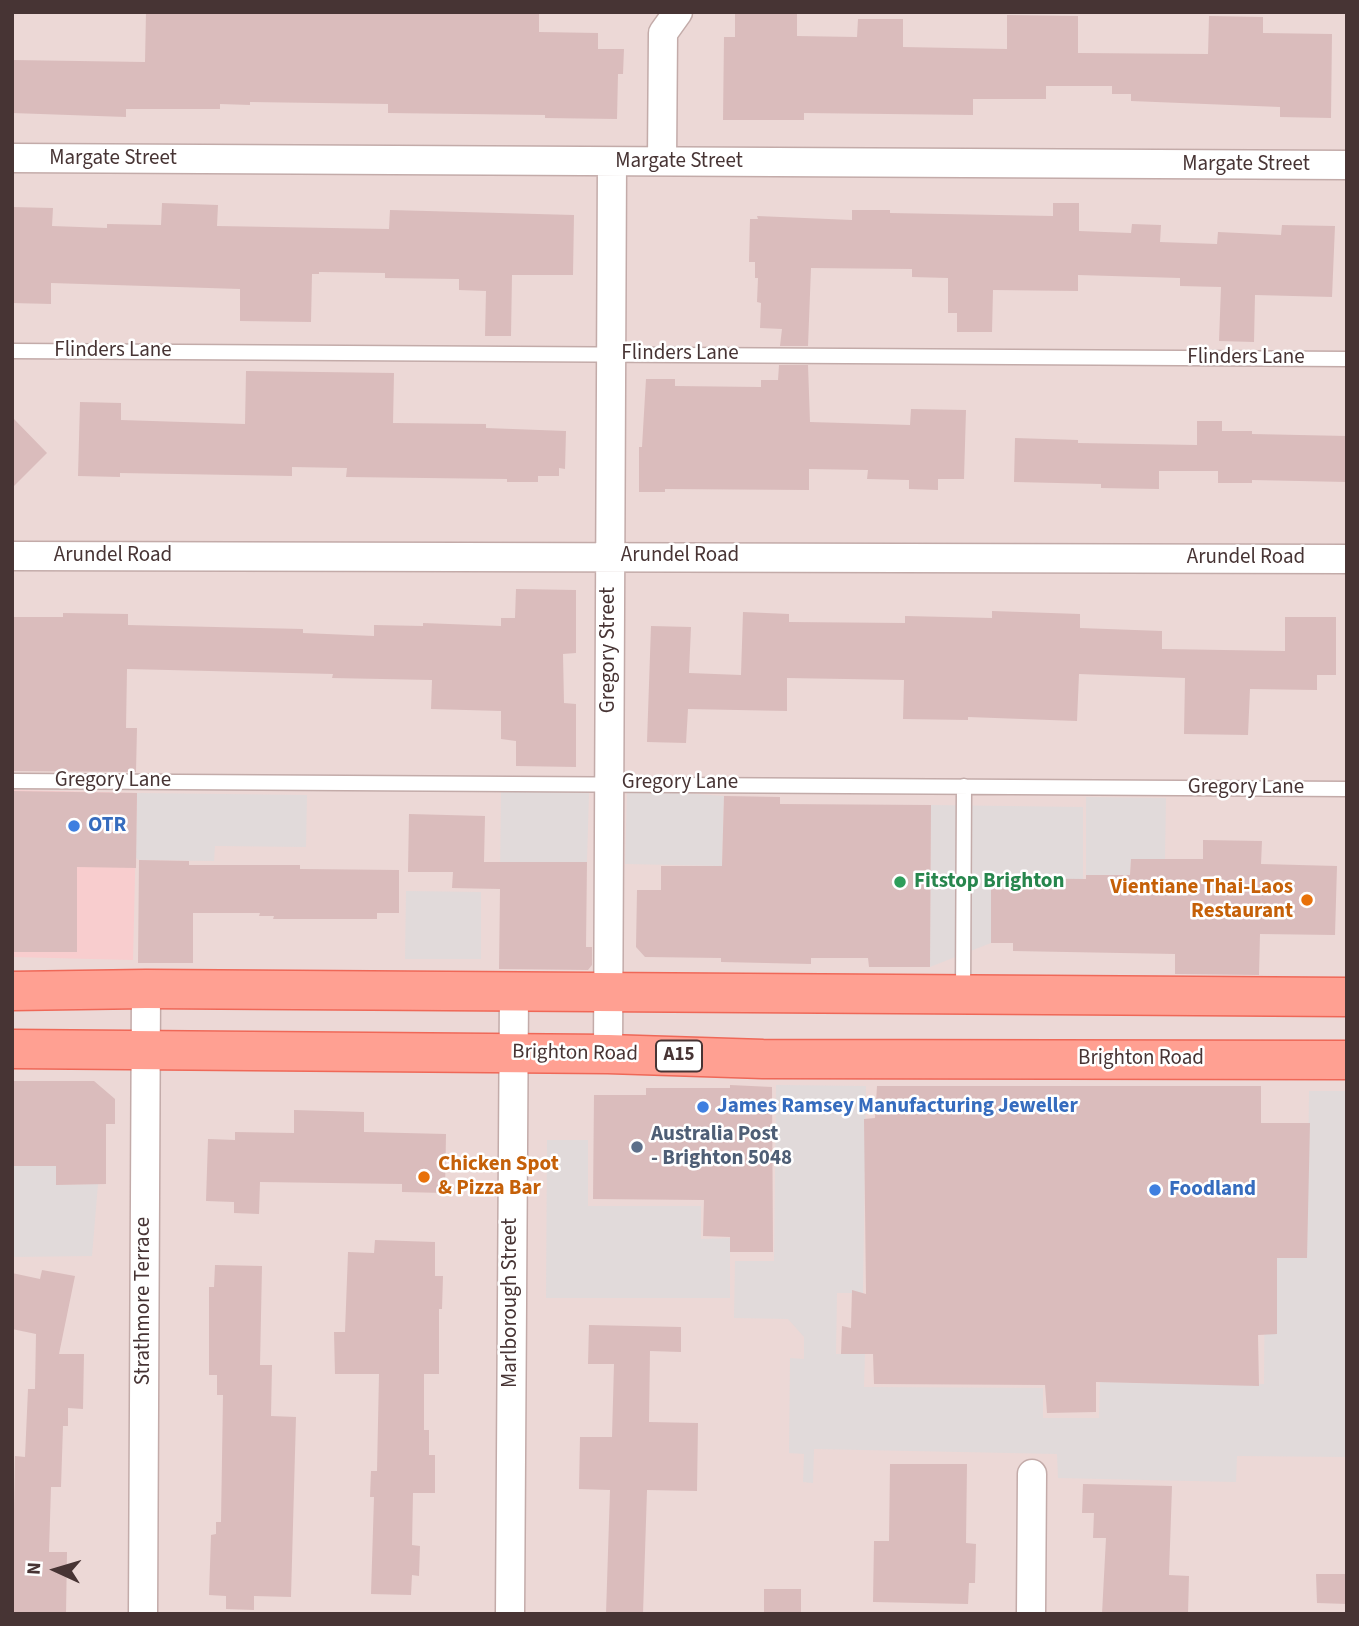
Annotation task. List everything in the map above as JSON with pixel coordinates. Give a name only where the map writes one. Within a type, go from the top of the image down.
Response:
[{"type":"main road","points":[[12,991],[146,989],[1347,997]]},
{"type":"main road","name":"Brighton Road","points":[[12,1049],[608,1054],[763,1059],[1347,1060]]},
{"type":"street","points":[[663,162],[663,33],[678,12]]},
{"type":"street","name":"Margate Street","points":[[12,158],[1347,165]]},
{"type":"street","name":"Gregory Street","points":[[608,1054],[612,162]]},
{"type":"street","name":"Arundel Road","points":[[12,556],[1347,559]]},
{"type":"street","name":"Strathmore Terrace","points":[[143,1614],[146,989]]},
{"type":"street","name":"Marlborough Street","points":[[510,1614],[513,992]]},
{"type":"street","points":[[1031,1614],[1032,1474]]},
{"type":"lane","name":"Flinders Lane","points":[[12,351],[1347,359]]},
{"type":"lane","name":"Gregory Lane","points":[[12,781],[1347,789]]},
{"type":"lane","points":[[963,995],[964,786]]},
{"type":"shaded area","points":[[12,12],[1347,12],[1347,1614],[12,1614]]},
{"type":"shaded area","points":[[627,789],[724,796],[722,866],[625,864]]},
{"type":"shaded area","points":[[12,790],[137,793],[133,960],[12,957]]},
{"type":"shaded area","points":[[501,791],[589,793],[587,862],[533,862],[500,876]]},
{"type":"shaded area","points":[[137,793],[307,795],[306,847],[215,846],[214,861],[139,860],[136,858]]},
{"type":"shaded area","points":[[1086,797],[1166,798],[1165,859],[1131,859],[1130,875],[1086,875]]},
{"type":"shaded area","points":[[931,805],[1083,807],[1083,879],[991,879],[991,943],[930,967]]},
{"type":"shaded area","points":[[406,891],[481,892],[481,959],[405,959]]},
{"type":"shaded area","points":[[776,1085],[866,1086],[863,1293],[837,1293],[836,1354],[865,1354],[864,1387],[1043,1388],[1043,1418],[1099,1418],[1100,1382],[1264,1384],[1265,1258],[1307,1258],[1309,1091],[1347,1091],[1347,1457],[1237,1456],[1236,1482],[1058,1478],[1057,1454],[814,1449],[813,1483],[803,1482],[804,1454],[789,1453],[790,1358],[804,1359],[804,1337],[788,1319],[734,1318],[735,1261],[774,1261]]},
{"type":"shaded area","points":[[547,1140],[588,1140],[588,1206],[701,1206],[701,1239],[730,1238],[730,1298],[546,1298]]},
{"type":"shaded area","points":[[12,1166],[56,1166],[56,1185],[98,1184],[92,1256],[12,1257]]},
{"type":"building","points":[[146,12],[539,12],[539,32],[598,33],[598,49],[624,49],[623,74],[618,74],[617,119],[545,118],[545,115],[388,113],[388,104],[250,102],[250,105],[220,104],[220,109],[126,109],[126,117],[12,113],[12,60],[145,62]]},
{"type":"building","points":[[735,12],[797,12],[797,36],[857,37],[858,19],[903,19],[903,47],[1007,49],[1007,15],[1078,16],[1078,53],[1208,54],[1209,16],[1263,17],[1263,33],[1332,34],[1331,118],[1280,117],[1280,107],[1131,101],[1131,94],[1112,94],[1112,86],[1046,86],[1046,99],[973,99],[973,115],[804,113],[804,120],[723,120],[724,37],[735,37]]},
{"type":"building","points":[[162,203],[218,205],[217,226],[389,229],[390,210],[574,215],[573,275],[512,275],[511,336],[485,336],[486,291],[459,290],[459,279],[385,278],[385,273],[312,274],[311,322],[240,321],[240,289],[51,283],[51,304],[12,303],[12,207],[53,208],[52,226],[107,228],[107,224],[161,225]]},
{"type":"building","points":[[1053,203],[1079,203],[1079,231],[1131,233],[1132,224],[1161,225],[1160,242],[1217,244],[1218,232],[1281,235],[1282,225],[1335,226],[1332,297],[1255,295],[1254,342],[1219,341],[1221,287],[1180,286],[1180,278],[1078,275],[1078,291],[993,290],[992,332],[957,332],[957,313],[948,313],[948,278],[912,277],[912,269],[811,268],[808,346],[780,346],[782,329],[760,328],[758,278],[755,278],[755,262],[749,262],[750,219],[758,219],[757,216],[852,220],[852,210],[890,210],[890,213],[1053,216]]},
{"type":"building","points":[[779,365],[808,365],[810,422],[910,425],[911,409],[966,410],[964,479],[938,479],[938,490],[909,489],[909,480],[867,479],[868,470],[809,469],[809,490],[665,489],[665,492],[639,492],[639,447],[642,447],[646,379],[675,379],[675,386],[761,387],[761,380],[778,380]]},
{"type":"building","points":[[246,371],[394,373],[393,423],[486,424],[486,428],[566,431],[565,469],[559,468],[559,476],[538,476],[538,482],[507,482],[507,479],[346,477],[347,468],[292,467],[292,476],[120,473],[120,477],[78,476],[80,402],[121,403],[121,420],[245,424]]},
{"type":"building","points":[[12,417],[47,453],[12,488]]},
{"type":"building","points":[[1197,421],[1222,421],[1222,431],[1252,431],[1252,434],[1347,436],[1347,482],[1252,480],[1252,483],[1218,483],[1218,471],[1159,471],[1159,489],[1101,488],[1101,484],[1014,482],[1015,438],[1078,440],[1078,443],[1197,445]]},
{"type":"building","points":[[516,589],[576,590],[576,653],[563,654],[564,703],[576,704],[576,767],[516,766],[516,741],[501,739],[501,711],[431,709],[432,680],[332,678],[333,674],[127,669],[126,728],[137,728],[136,772],[12,771],[12,617],[63,617],[63,613],[128,614],[128,625],[303,629],[303,633],[374,636],[374,625],[423,626],[423,623],[501,626],[501,618],[515,618]]},
{"type":"building","points":[[992,611],[1080,614],[1080,628],[1162,631],[1162,649],[1285,651],[1285,617],[1336,617],[1336,675],[1317,675],[1317,690],[1250,689],[1248,735],[1184,734],[1185,678],[1079,674],[1077,721],[968,717],[968,720],[903,719],[904,680],[787,678],[787,711],[688,709],[686,743],[647,742],[651,626],[691,627],[689,673],[741,675],[743,612],[789,614],[789,622],[905,623],[905,616],[992,618]]},
{"type":"building","name":"OTR","points":[[12,791],[137,793],[136,868],[77,867],[77,952],[12,952]]},
{"type":"building","points":[[724,796],[780,797],[780,804],[931,805],[930,967],[869,967],[868,958],[811,958],[811,964],[721,962],[721,958],[645,957],[636,947],[637,890],[661,890],[661,866],[722,866]]},
{"type":"building","points":[[409,814],[485,816],[484,862],[587,862],[586,947],[592,947],[592,965],[588,970],[499,969],[500,889],[452,888],[453,872],[408,872]]},
{"type":"building","points":[[1203,840],[1262,841],[1261,864],[1337,866],[1335,935],[1260,934],[1259,975],[1175,974],[1175,954],[1013,951],[1013,943],[991,943],[991,878],[1086,879],[1086,875],[1130,875],[1131,859],[1203,859]]},
{"type":"building","points":[[139,860],[189,861],[189,865],[300,865],[300,869],[399,870],[399,913],[377,913],[377,919],[273,919],[274,916],[259,916],[260,913],[193,913],[193,963],[138,963]]},
{"type":"building","points":[[12,1081],[94,1081],[115,1099],[115,1124],[106,1124],[106,1184],[56,1185],[56,1166],[12,1166]]},
{"type":"building","points":[[730,1085],[772,1087],[773,1252],[730,1252],[730,1237],[703,1236],[704,1200],[593,1199],[594,1095],[646,1095],[646,1088],[730,1088]]},
{"type":"building","points":[[877,1086],[1261,1086],[1261,1123],[1310,1123],[1307,1258],[1277,1258],[1277,1334],[1258,1335],[1259,1386],[1096,1382],[1096,1412],[1047,1413],[1045,1385],[874,1384],[873,1354],[841,1354],[842,1326],[851,1328],[852,1290],[866,1294],[864,1119],[875,1118]]},
{"type":"building","points":[[294,1110],[364,1112],[364,1132],[446,1134],[445,1193],[402,1192],[402,1184],[260,1182],[259,1214],[234,1213],[234,1202],[206,1201],[208,1139],[235,1140],[235,1132],[294,1133]]},
{"type":"building","points":[[375,1240],[435,1242],[435,1276],[443,1276],[442,1309],[439,1309],[439,1374],[424,1374],[424,1430],[429,1430],[429,1455],[435,1455],[435,1493],[413,1493],[412,1545],[420,1546],[419,1576],[412,1575],[411,1595],[371,1594],[374,1497],[370,1497],[371,1471],[377,1471],[379,1374],[335,1374],[334,1332],[345,1332],[348,1252],[374,1253]]},
{"type":"building","points":[[215,1265],[262,1266],[260,1365],[272,1365],[271,1416],[296,1417],[291,1597],[254,1596],[254,1610],[226,1609],[226,1596],[209,1595],[211,1535],[216,1534],[216,1522],[221,1522],[223,1395],[217,1395],[217,1375],[209,1375],[209,1287],[214,1287]]},
{"type":"building","points":[[42,1270],[75,1276],[59,1354],[84,1354],[83,1409],[68,1408],[68,1426],[63,1426],[61,1487],[51,1487],[49,1552],[67,1552],[66,1614],[12,1614],[15,1456],[25,1457],[28,1389],[35,1389],[36,1334],[12,1329],[12,1273],[40,1279]]},
{"type":"building","points":[[589,1325],[681,1327],[681,1352],[650,1351],[649,1422],[698,1423],[697,1491],[647,1490],[643,1614],[606,1614],[610,1490],[579,1489],[580,1437],[612,1437],[614,1364],[588,1364]]},
{"type":"building","points":[[890,1464],[967,1464],[966,1543],[976,1544],[975,1583],[969,1583],[968,1604],[873,1602],[874,1541],[889,1541]]},
{"type":"building","points":[[1083,1484],[1172,1486],[1169,1575],[1189,1576],[1188,1614],[1102,1614],[1106,1538],[1093,1538],[1094,1513],[1082,1513]]},
{"type":"building","points":[[1316,1574],[1347,1574],[1347,1604],[1317,1603]]},
{"type":"building","points":[[764,1589],[801,1589],[801,1614],[764,1614]]},
{"type":"place","name":"OTR","points":[[74,826]]},
{"type":"place","name":"Fitstop Brighton","points":[[900,882]]},
{"type":"place","name":"Vientiane Thai-Laos Restaurant","points":[[1307,900]]},
{"type":"place","name":"James Ramsey Manufacturing Jeweller","points":[[703,1107]]},
{"type":"place","name":"Australia Post - Brighton 5048","points":[[637,1147]]},
{"type":"place","name":"Chicken Spot & Pizza Bar","points":[[424,1177]]},
{"type":"place","name":"Foodland","points":[[1155,1190]]}]
